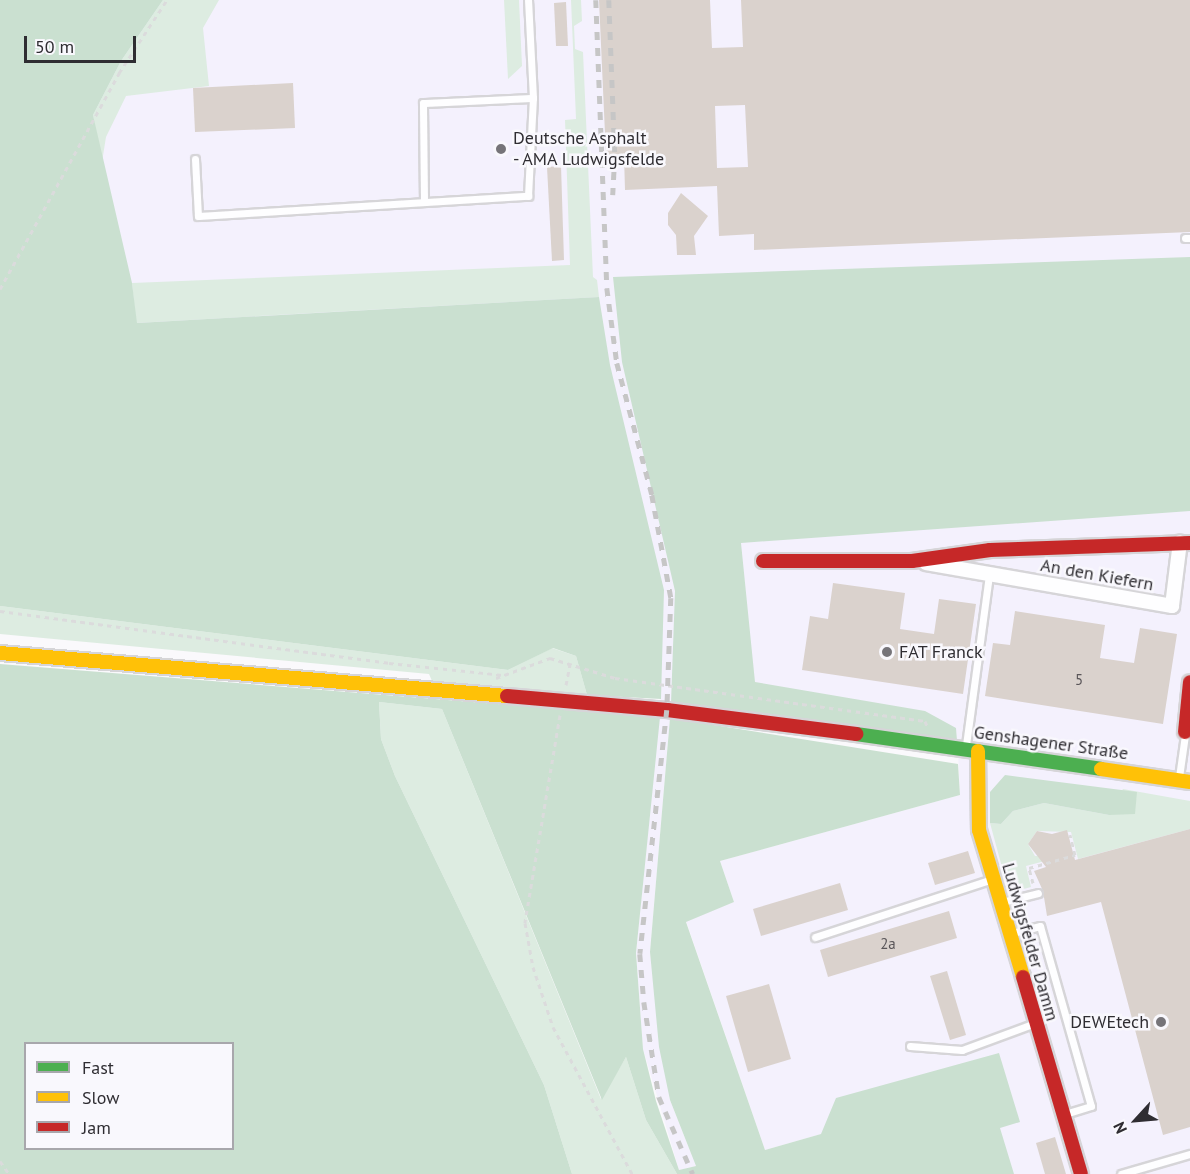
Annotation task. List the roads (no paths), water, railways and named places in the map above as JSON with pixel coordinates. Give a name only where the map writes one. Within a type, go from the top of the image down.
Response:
[{"type":"main road","name":"An den Kiefern","points":[[763,561],[912,561],[990,550],[1185,543]]},
{"type":"main road","name":"Genshagener Straße","points":[[0,653],[667,710],[931,743],[1184,781]]},
{"type":"main road","points":[[1185,732],[1190,681]]},
{"type":"main road","name":"Ludwigsfelder Damm","points":[[972,750],[979,830],[1008,935],[1081,1174]]},
{"type":"street","name":"An den Kiefern","points":[[912,561],[1172,606],[1185,543]]},
{"type":"street","points":[[989,575],[990,550]]},
{"type":"lane","points":[[195,159],[198,216],[528,196],[533,98],[528,0]]},
{"type":"lane","points":[[424,201],[423,103],[533,98]]},
{"type":"lane","points":[[972,750],[989,575]]},
{"type":"lane","points":[[1184,781],[1185,732]]},
{"type":"lane","points":[[814,937],[992,879]]},
{"type":"lane","points":[[999,903],[1037,893]]},
{"type":"lane","points":[[1008,935],[1040,926],[1091,1106],[1062,1114]]},
{"type":"lane","points":[[910,1046],[962,1050],[1035,1023]]},
{"type":"lane","points":[[1121,1174],[1190,1154]]},
{"type":"railway","points":[[596,0],[607,288],[617,363],[652,495],[671,598],[667,710],[640,954],[644,1002],[659,1097],[693,1174]]},
{"type":"railway","points":[[609,0],[615,156],[613,195]]},
{"type":"place","name":"Deutsche Asphalt - AMA Ludwigsfelde","points":[[501,149]]},
{"type":"place","name":"FAT Franck","points":[[887,652]]},
{"type":"place","name":"DEWEtech","points":[[1161,1022]]}]
